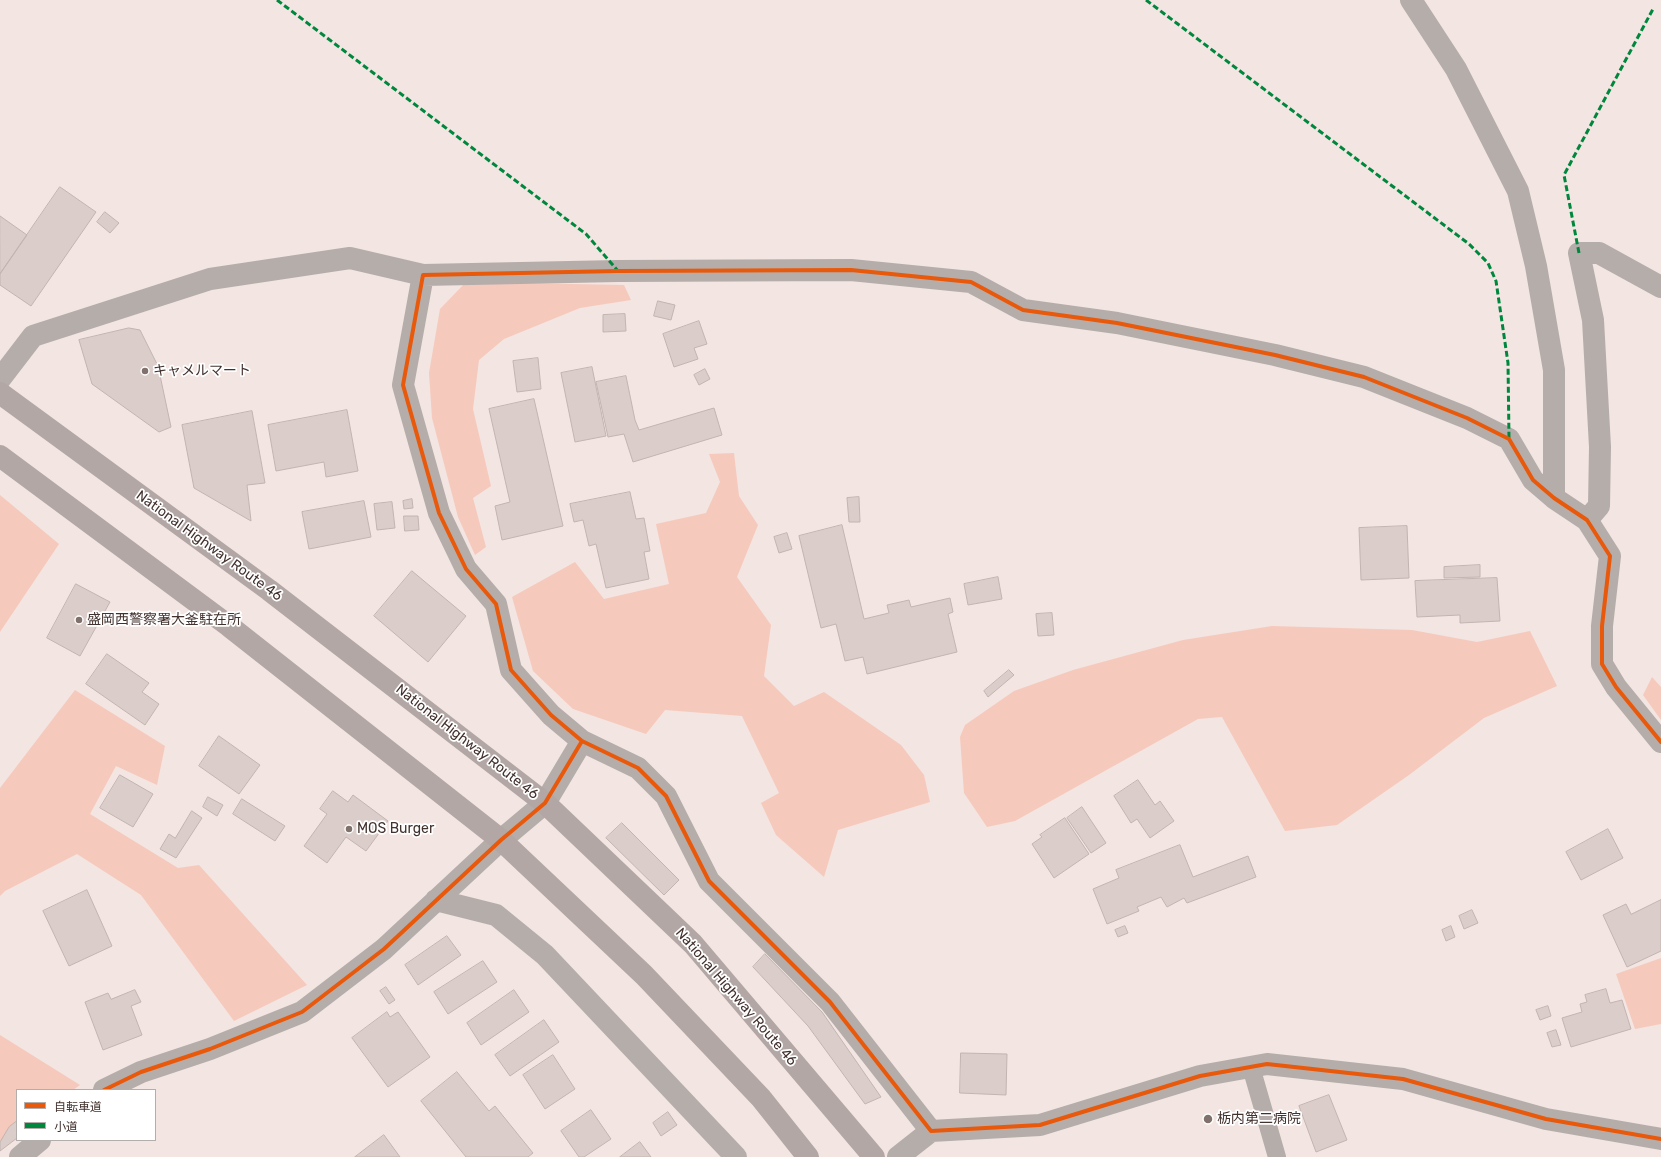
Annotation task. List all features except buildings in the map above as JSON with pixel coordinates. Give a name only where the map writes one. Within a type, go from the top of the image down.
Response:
[{"type":"highway","name":"National Highway Route 46","points":[[0,393],[269,590],[545,803],[693,944],[874,1157]]},
{"type":"highway","points":[[0,456],[229,626],[501,840],[644,975],[761,1098],[808,1157]]},
{"type":"street","points":[[1411,0],[1456,69],[1518,191],[1536,266],[1554,370],[1554,498]]},
{"type":"street","points":[[1586,520],[1599,506],[1600,447],[1593,320],[1579,253],[1599,253],[1661,288]]},
{"type":"street","points":[[0,379],[33,336],[210,279],[350,258],[423,275],[623,271],[851,270],[971,282],[1023,310],[1117,323],[1274,355],[1364,377],[1467,418],[1509,439],[1533,480],[1554,498],[1586,520],[1610,556],[1602,626],[1602,664],[1616,687],[1661,742]]},
{"type":"street","points":[[423,275],[403,385],[439,512],[466,569],[496,604],[511,670],[551,715],[582,740],[638,768],[666,796],[709,881],[830,1002],[930,1131]]},
{"type":"street","points":[[106,1089],[141,1072],[210,1049],[302,1012],[384,949],[501,840],[545,803],[582,740]]},
{"type":"street","points":[[436,900],[496,915],[544,955],[736,1157]]},
{"type":"street","points":[[898,1157],[930,1131],[1040,1125],[1200,1076],[1267,1064],[1403,1079],[1546,1119],[1661,1139]]},
{"type":"street","points":[[20,1157],[39,1141]]},
{"type":"lane","points":[[1250,1067],[1277,1157]]},
{"type":"shaded area","points":[[466,282],[624,285],[631,300],[580,308],[504,339],[479,360],[473,409],[491,486],[473,498],[486,547],[475,555],[458,517],[432,418],[429,373],[440,309]]},
{"type":"shaded area","points":[[734,453],[739,496],[758,525],[737,577],[771,625],[764,676],[794,706],[824,692],[901,745],[924,775],[930,802],[838,830],[824,877],[776,835],[761,803],[779,793],[742,716],[665,710],[646,734],[573,709],[533,671],[512,597],[575,562],[604,599],[669,584],[656,524],[706,513],[720,482],[709,454]]},
{"type":"shaded area","points":[[0,495],[59,544],[0,632]]},
{"type":"shaded area","points":[[1272,626],[1412,630],[1477,642],[1530,631],[1557,686],[1484,718],[1409,775],[1337,825],[1285,831],[1222,717],[1198,719],[1015,821],[987,827],[964,793],[960,737],[965,725],[1014,691],[1073,670],[1183,640]]},
{"type":"shaded area","points":[[1652,677],[1661,687],[1661,720],[1643,695]]},
{"type":"shaded area","points":[[75,690],[165,746],[157,785],[116,766],[90,814],[178,868],[199,865],[307,985],[234,1021],[141,895],[77,854],[5,891],[0,896],[0,788]]},
{"type":"shaded area","points":[[1661,958],[1661,1024],[1635,1029],[1616,974]]},
{"type":"shaded area","points":[[0,1035],[80,1085],[74,1089],[16,1089],[16,1137],[0,1149]]},
{"type":"marked path","points":[[277,0],[586,234],[618,271]]},
{"type":"marked path","points":[[1146,0],[1469,244],[1488,263],[1496,281],[1508,363],[1509,439]]},
{"type":"marked path","points":[[1579,253],[1564,175],[1653,9]]},
{"type":"cycle path","points":[[582,741],[551,715],[511,670],[496,604],[466,569],[439,513],[403,385],[423,275],[618,271],[851,270],[971,282],[1023,310],[1117,323],[1275,355],[1364,377],[1467,418],[1509,439],[1533,480],[1554,498],[1587,520],[1610,556],[1602,626],[1602,664],[1616,687],[1661,742]]},
{"type":"cycle path","points":[[106,1089],[141,1072],[210,1049],[302,1012],[384,949],[501,840],[545,803],[582,741],[638,768],[666,796],[709,881],[830,1002],[931,1131],[1040,1125],[1200,1076],[1267,1064],[1403,1079],[1546,1119],[1661,1139]]},
{"type":"place","name":"キャメルマート","points":[[145,371]]},
{"type":"place","name":"盛岡西警察署大釜駐在所","points":[[79,620]]},
{"type":"place","name":"MOS Burger","points":[[349,829]]},
{"type":"place","name":"栃内第二病院","points":[[1208,1119]]}]
